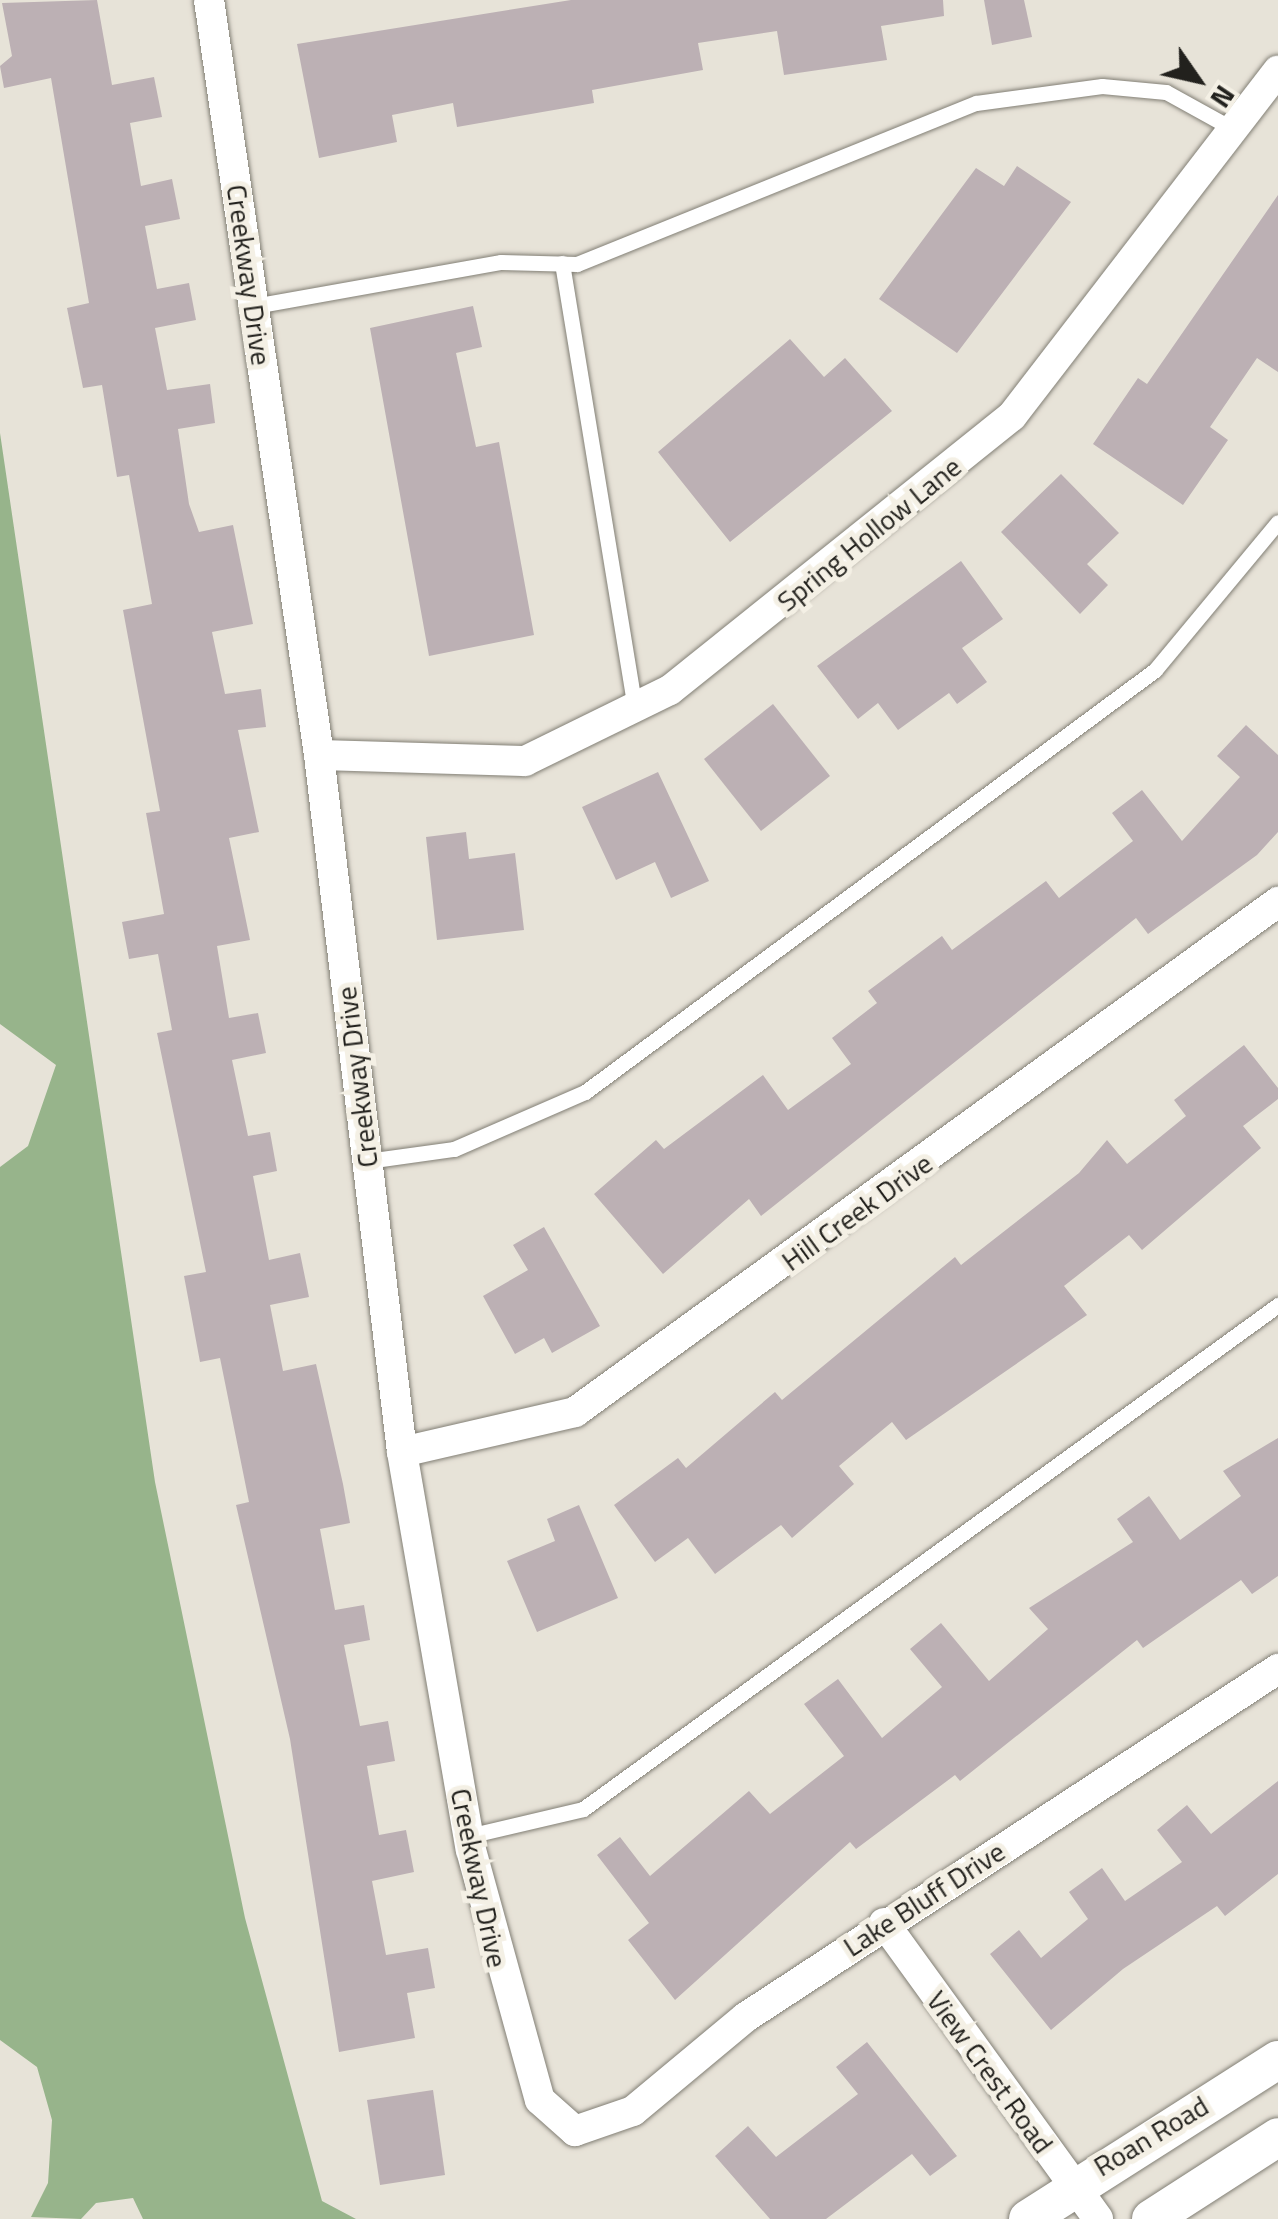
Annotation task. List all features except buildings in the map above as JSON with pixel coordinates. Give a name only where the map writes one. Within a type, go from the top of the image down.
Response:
[{"type":"street","name":"Creekway Drive","points":[[209,0],[319,754],[402,1452],[468,1836],[496,1969],[540,2100],[575,2131]]},
{"type":"street","name":"Spring Hollow Lane","points":[[319,754],[525,761],[635,707],[912,504],[1012,416],[1278,70]]},
{"type":"street","name":"Hill Creek Drive","points":[[402,1452],[575,1412],[1278,902]]},
{"type":"street","name":"Lake Bluff Drive","points":[[575,2131],[633,2111],[746,2017],[1278,1668]]},
{"type":"street","name":"View Crest Road","points":[[884,1924],[1098,2219]]},
{"type":"street","name":"Roan Road","points":[[1028,2219],[1071,2184],[1278,2060]]},
{"type":"street","points":[[1150,2219],[1278,2137]]},
{"type":"lane","points":[[254,306],[377,278],[562,263],[655,237],[976,103],[1134,89],[1166,92],[1232,129]]},
{"type":"lane","points":[[562,263],[635,707]]},
{"type":"lane","points":[[367,1160],[469,1144],[585,1092],[1155,670],[1278,522]]},
{"type":"lane","points":[[468,1836],[583,1809],[1278,1305]]},
{"type":"green space","points":[[0,433],[155,1482],[245,1918],[322,2201],[356,2219],[143,2219],[133,2198],[96,2203],[81,2219],[31,2217],[48,2183],[52,2120],[37,2067],[0,2040],[0,1167],[28,1146],[56,1065],[0,1024]]}]
